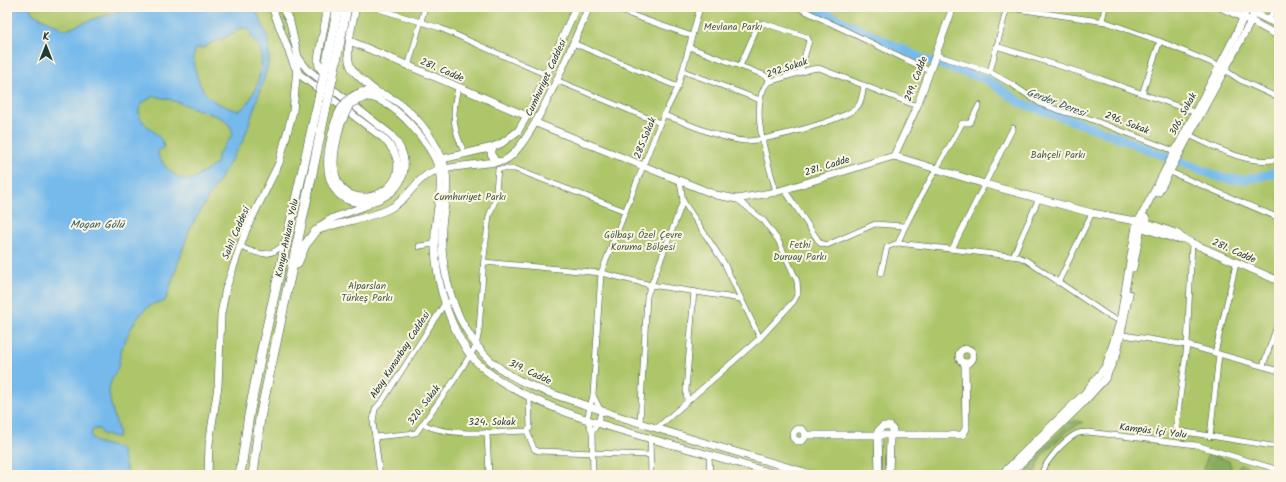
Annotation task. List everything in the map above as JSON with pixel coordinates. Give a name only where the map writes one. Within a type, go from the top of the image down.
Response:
[{"type":"highway","points":[[240,475],[249,415],[286,242],[323,100],[338,7]]},
{"type":"highway","points":[[327,77],[347,7]]},
{"type":"highway","name":"Konya-Ankara Yolu","points":[[254,475],[260,418],[288,283],[323,100]]},
{"type":"highway","points":[[288,283],[305,245],[316,231]]},
{"type":"street","points":[[272,7],[298,72],[383,138],[391,146],[396,156],[398,170],[395,179],[385,190],[374,196],[360,197],[349,194],[339,184],[335,173],[334,161],[337,125]]},
{"type":"street","name":"Sahil Caddesi","points":[[208,475],[209,450],[218,386],[221,314],[226,288],[239,246],[282,154],[292,120],[298,72],[298,57],[290,22],[282,7]]},
{"type":"street","points":[[327,77],[319,67],[318,59],[328,7]]},
{"type":"street","name":"319. Cadde","points":[[356,7],[348,51],[350,67],[357,75],[378,92],[388,97],[418,120],[432,139],[442,159],[441,246],[454,301],[464,328],[476,346],[488,358],[513,377],[589,407],[814,475]]},
{"type":"street","points":[[372,7],[440,28],[547,75]]},
{"type":"street","points":[[408,67],[419,22],[425,7]]},
{"type":"street","name":"Cumhuriyet Caddesi","points":[[435,161],[493,147],[502,143],[518,131],[547,75],[576,7]]},
{"type":"street","name":"Cumhuriyet Caddesi","points":[[507,159],[536,123],[589,7]]},
{"type":"street","points":[[609,7],[692,36]]},
{"type":"street","name":"285.Sokak","points":[[587,419],[593,395],[601,274],[660,122],[678,87],[700,7]]},
{"type":"street","points":[[797,7],[931,68]]},
{"type":"street","name":"299. Cadde","points":[[894,156],[917,106],[953,7]]},
{"type":"street","points":[[1002,7],[1102,21],[1160,41],[1221,68],[1279,98]]},
{"type":"street","points":[[990,72],[1007,7]]},
{"type":"street","points":[[1102,21],[1105,7]]},
{"type":"street","points":[[1220,7],[1279,36]]},
{"type":"street","points":[[1270,20],[1274,7]]},
{"type":"street","points":[[1246,8],[1255,10],[1279,25]]},
{"type":"street","name":"306. Sokak","points":[[1119,334],[1140,224],[1221,68],[1244,18],[1246,8]]},
{"type":"street","points":[[1221,68],[1251,21],[1255,10]]},
{"type":"street","points":[[740,66],[758,24],[763,23],[807,37],[809,41],[800,72]]},
{"type":"street","name":"281. Cadde","points":[[350,41],[408,67],[527,116]]},
{"type":"street","points":[[1142,94],[1160,41]]},
{"type":"street","points":[[573,43],[678,87]]},
{"type":"street","points":[[996,46],[1101,79],[1198,113]]},
{"type":"street","points":[[689,47],[764,75],[772,81]]},
{"type":"street","name":"296. Sokak","points":[[936,56],[990,72],[1013,84],[1041,104],[1064,112],[1086,117],[1175,157]]},
{"type":"street","points":[[298,57],[307,69],[390,134],[398,143],[404,161],[403,177],[398,186],[389,194],[371,202],[366,206],[333,218],[316,231]]},
{"type":"street","name":"292.Sokak","points":[[776,192],[763,138],[758,108],[764,87],[772,81],[800,72],[820,68],[917,106]]},
{"type":"street","points":[[683,71],[760,100]]},
{"type":"street","points":[[556,80],[660,122]]},
{"type":"street","points":[[664,115],[728,138],[747,141],[843,117],[858,106],[864,86]]},
{"type":"street","points":[[458,88],[453,110],[453,125],[465,154]]},
{"type":"street","points":[[371,202],[359,203],[348,200],[341,196],[333,187],[329,176],[329,146],[344,103],[352,96],[364,94],[370,91],[378,92]]},
{"type":"street","name":"319. Cadde","points":[[364,94],[376,98],[411,123],[424,140],[435,161],[442,169],[435,244],[445,303],[457,333],[471,355],[498,380],[529,397],[598,423],[778,475]]},
{"type":"street","points":[[898,243],[904,226],[962,123],[970,123],[979,105]]},
{"type":"street","name":"281. Cadde","points":[[536,123],[720,197],[737,199],[784,190],[894,156]]},
{"type":"street","points":[[952,249],[1013,128]]},
{"type":"street","points":[[1187,133],[1237,156],[1261,161],[1279,159]]},
{"type":"street","points":[[502,143],[506,144],[510,149],[506,169],[515,169],[625,211]]},
{"type":"street","points":[[493,147],[491,154],[496,162]]},
{"type":"street","points":[[894,156],[986,184],[1092,213],[1130,220],[1132,224],[1140,224]]},
{"type":"street","points":[[316,231],[388,209],[406,198],[427,175],[442,169],[496,162],[507,159]]},
{"type":"street","name":"320. Sokak","points":[[375,437],[416,433],[476,346],[479,331],[489,216],[495,201],[498,169],[506,169]]},
{"type":"street","points":[[1167,171],[1279,218]]},
{"type":"street","points":[[680,181],[683,201],[724,263],[760,338]]},
{"type":"street","points":[[784,190],[820,243],[827,245],[874,224],[904,226]]},
{"type":"street","points":[[1013,256],[1038,198]]},
{"type":"street","points":[[658,428],[760,338],[794,301],[798,293],[797,280],[778,240],[764,221],[737,199]]},
{"type":"street","points":[[640,423],[647,296],[683,201]]},
{"type":"street","points":[[1058,283],[1092,213]]},
{"type":"street","name":"281. Cadde","points":[[1140,224],[1176,239],[1182,238],[1236,264],[1279,281]]},
{"type":"street","points":[[239,246],[260,255],[271,254],[279,250],[286,242]]},
{"type":"street","points":[[881,272],[887,247],[898,243],[1013,256],[1026,260],[1109,316],[1122,321]]},
{"type":"street","points":[[1192,243],[1187,345],[1176,428],[1179,431],[1210,437],[1279,447]]},
{"type":"street","points":[[419,248],[419,246],[435,244]]},
{"type":"street","points":[[484,262],[601,274],[741,299]]},
{"type":"street","points":[[1210,437],[1217,354],[1236,264]]},
{"type":"street","points":[[687,401],[686,390],[694,291]]},
{"type":"street","points":[[445,303],[454,301]]},
{"type":"street","name":"Abay Kunanbay Caddesi","points":[[380,475],[373,422],[375,409],[383,400],[445,303]]},
{"type":"street","points":[[1263,366],[1279,320]]},
{"type":"street","points":[[1119,334],[1187,345],[1279,371]]},
{"type":"street","points":[[1001,475],[1097,379],[1110,358],[1119,334]]},
{"type":"street","points":[[1009,475],[1099,387],[1113,364],[1119,334]]},
{"type":"street","points":[[890,436],[956,436],[965,433],[965,363]]},
{"type":"street","points":[[592,432],[598,423],[601,411],[593,395]]},
{"type":"street","name":"324. Sokak","points":[[423,424],[433,429],[487,432],[528,431],[530,428],[529,397]]},
{"type":"street","points":[[587,419],[592,432],[593,475]]},
{"type":"street","points":[[879,475],[879,428],[890,426],[893,430],[890,436],[889,475]]},
{"type":"street","points":[[528,431],[534,449],[538,451],[650,455]]},
{"type":"street","points":[[487,432],[489,475]]},
{"type":"street","name":"Kampüs İçi Yolu","points":[[1040,475],[1049,459],[1071,438],[1076,434],[1088,432],[1196,445],[1279,470]]},
{"type":"street","points":[[805,435],[879,436]]},
{"type":"street","points":[[650,438],[651,475]]},
{"type":"street","points":[[710,475],[712,444]]},
{"type":"green space","name":"Gölbaşı Özel Çevre Koruma Bölgesi","points":[[7,7],[1279,7],[1279,475],[7,475]]},
{"type":"green space","points":[[1075,421],[1083,422],[1070,429],[1042,455],[1034,475],[1017,475],[1069,423]]},
{"type":"green space","points":[[1208,454],[1229,461],[1231,467],[1227,475],[1202,475]]},
{"type":"green space","points":[[1240,464],[1278,475],[1234,475]]},
{"type":"water","name":"Mogan Gölü","points":[[7,7],[30,7],[33,14],[66,30],[96,18],[138,7],[255,7],[269,40],[269,59],[244,139],[190,228],[166,299],[164,302],[156,303],[149,307],[142,313],[130,330],[122,347],[119,366],[111,381],[109,390],[110,401],[118,429],[118,437],[103,435],[99,429],[92,431],[91,436],[96,442],[121,449],[128,475],[7,475]],"holes":[[[244,28],[250,30],[252,38],[260,49],[261,65],[260,74],[254,92],[244,107],[238,111],[221,105],[209,97],[201,86],[194,66],[193,58],[197,48],[203,48],[215,41],[225,38],[238,29]],[[154,96],[171,100],[222,118],[230,126],[233,134],[219,153],[215,165],[190,180],[179,177],[166,167],[157,152],[164,147],[162,141],[140,117],[139,111],[141,104]]]},
{"type":"waterway","name":"Gerder Deresi","points":[[812,7],[925,60],[986,79],[1021,103],[1091,127],[1222,178],[1237,180],[1251,179],[1279,171]]},
{"type":"park label","name":"Mevlana Parkı","points":[[733,27]]},
{"type":"park label","name":"Bahçeli Parkı","points":[[1058,155]]},
{"type":"park label","name":"Cumhuriyet Parkı","points":[[470,197]]},
{"type":"park label","name":"Fethi Duruay Parkı","points":[[800,250]]},
{"type":"park label","name":"Alparslan Türkeş Parkı","points":[[367,292]]}]
